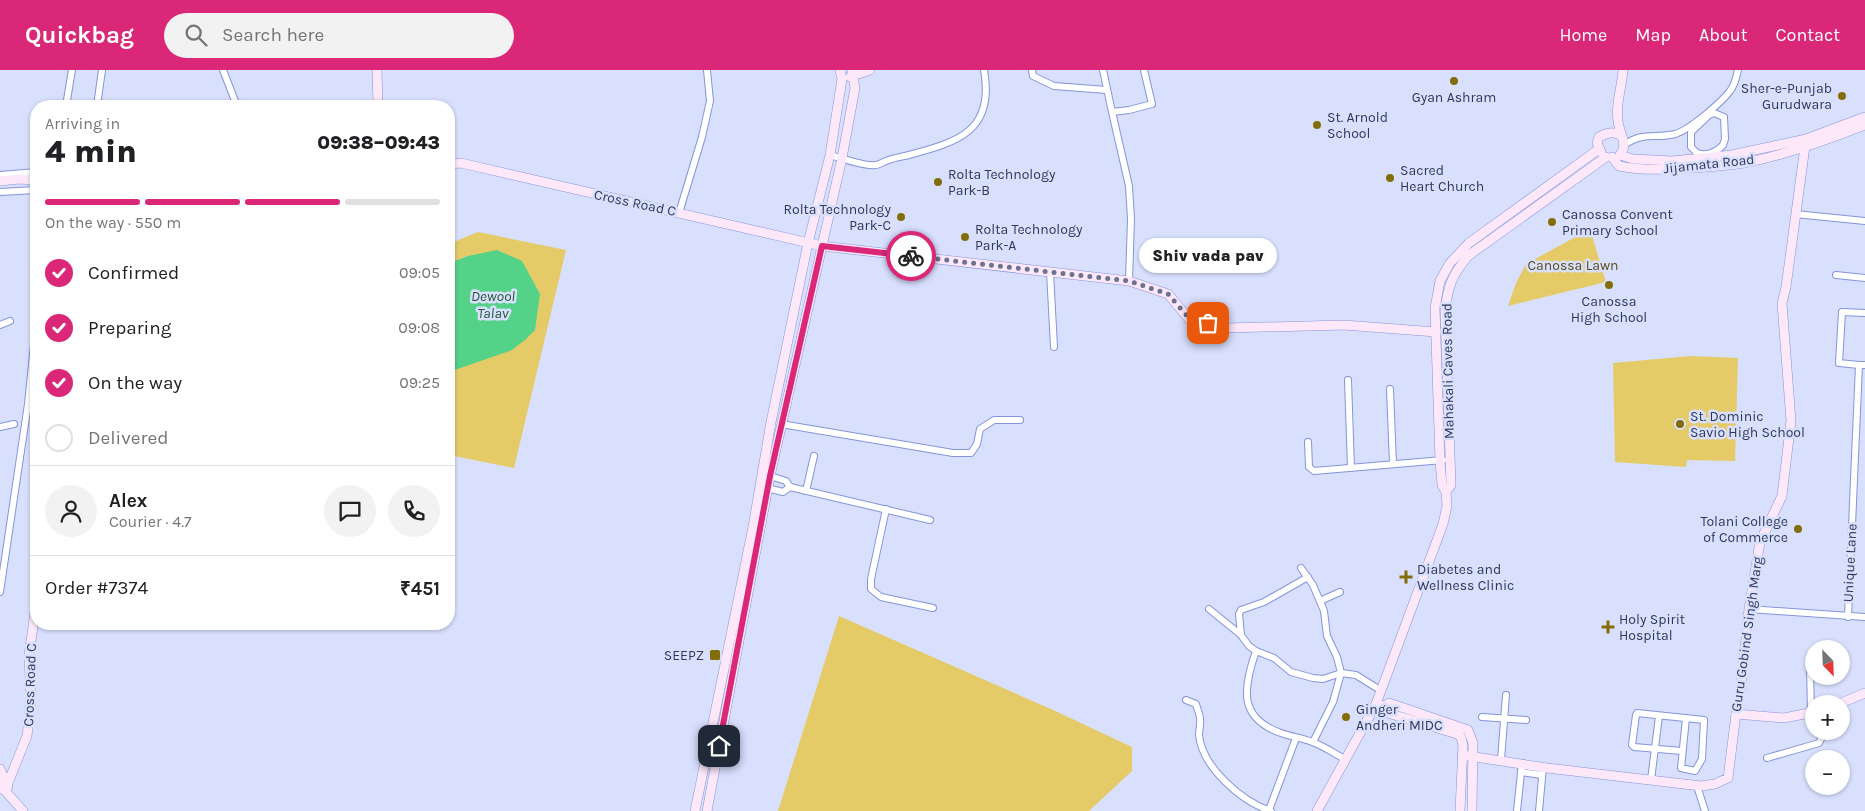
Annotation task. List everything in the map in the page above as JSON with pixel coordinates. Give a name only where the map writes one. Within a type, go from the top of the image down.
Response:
[{"type":"main road","points":[[377,70],[378,100]]},
{"type":"main road","points":[[695,811],[752,533],[771,422],[808,243],[830,155],[841,74],[870,70]]},
{"type":"main road","points":[[1616,114],[1597,143],[1598,149],[1612,156],[1623,151],[1624,145],[1616,114],[1624,70]]},
{"type":"main road","points":[[707,811],[767,488],[842,158],[855,88],[853,73]]},
{"type":"main road","name":"Jijamata Road","points":[[1612,156],[1672,161],[1706,156],[1732,155],[1806,143],[1865,117]]},
{"type":"main road","name":"Jijamata Road","points":[[1612,156],[1619,166],[1628,168],[1667,169],[1726,165],[1748,162],[1865,125]]},
{"type":"main road","points":[[1603,135],[1615,132],[1620,135]]},
{"type":"main road","name":"Guru Gobind Singh Marg","points":[[1462,755],[1501,760],[1521,768],[1543,771],[1651,780],[1697,786],[1715,784],[1728,778],[1741,687],[1749,609],[1760,542],[1782,496],[1792,421],[1782,303],[1786,287],[1806,143]]},
{"type":"main road","name":"Mahakali Caves Road","points":[[1317,811],[1345,759],[1380,705],[1380,690],[1441,534],[1447,506],[1446,492],[1451,485],[1445,460],[1436,332],[1435,308],[1440,281],[1450,263],[1469,243],[1598,149]]},
{"type":"main road","name":"Mahakali Caves Road","points":[[1445,460],[1445,311],[1447,292],[1452,277],[1468,256],[1612,156]]},
{"type":"main road","name":"Cross Road C","points":[[455,163],[460,163],[822,246],[1129,281],[1168,294],[1189,318],[1227,328],[1344,325],[1436,332]]},
{"type":"main road","points":[[0,181],[30,180]]},
{"type":"main road","name":"Cross Road C","points":[[3,786],[27,736],[31,702],[29,655],[32,630]]},
{"type":"main road","points":[[1850,699],[1865,693]]},
{"type":"main road","points":[[1380,705],[1389,703],[1468,730],[1473,743],[1472,811]]},
{"type":"main road","points":[[1380,705],[1388,713],[1457,734],[1461,737],[1463,745],[1460,811]]},
{"type":"main road","points":[[1736,714],[1784,718],[1805,714]]},
{"type":"main road","points":[[1,771],[3,786],[23,811]]},
{"type":"main road","points":[[700,790],[711,792]]},
{"type":"street","points":[[67,100],[72,70]]},
{"type":"street","points":[[98,100],[102,70]]},
{"type":"street","points":[[223,70],[235,100]]},
{"type":"street","points":[[680,213],[702,137],[710,101],[707,70]]},
{"type":"street","points":[[830,155],[875,165],[940,147],[960,138],[974,126],[983,112],[986,82],[984,70]]},
{"type":"street","points":[[1032,70],[1033,76],[1054,86],[1107,90]]},
{"type":"street","points":[[1103,70],[1129,186],[1131,219],[1129,281]]},
{"type":"street","points":[[1112,112],[1152,104],[1144,70]]},
{"type":"street","points":[[1624,145],[1634,138],[1678,133],[1691,128],[1709,114],[1718,113],[1724,117],[1725,139],[1723,146],[1706,156],[1696,153],[1691,147],[1691,128],[1730,92],[1738,70]]},
{"type":"street","points":[[0,175],[30,172]]},
{"type":"street","points":[[0,192],[30,190]]},
{"type":"street","points":[[1795,214],[1865,221]]},
{"type":"street","points":[[1050,272],[1054,347]]},
{"type":"street","points":[[1836,275],[1865,278]]},
{"type":"street","points":[[1862,365],[1839,364],[1842,312],[1865,313]]},
{"type":"street","points":[[0,325],[10,321]]},
{"type":"street","name":"Unique Lane","points":[[1848,616],[1862,365]]},
{"type":"street","points":[[1348,380],[1351,468]]},
{"type":"street","points":[[0,592],[30,384]]},
{"type":"street","points":[[1390,389],[1393,464]]},
{"type":"street","points":[[781,424],[953,453],[971,453],[977,444],[980,429],[994,420],[1020,420]]},
{"type":"street","points":[[0,427],[14,424]]},
{"type":"street","points":[[1308,442],[1309,467],[1311,470],[1445,460]]},
{"type":"street","points":[[806,491],[814,456]]},
{"type":"street","points":[[770,476],[786,481],[790,487],[930,520]]},
{"type":"street","points":[[767,488],[782,492],[790,487]]},
{"type":"street","points":[[886,509],[871,579],[871,589],[881,597],[933,608]]},
{"type":"street","points":[[1302,568],[1324,611],[1327,636],[1337,657],[1341,673],[1333,702],[1313,742]]},
{"type":"street","points":[[1241,635],[1241,610],[1264,602],[1308,577]]},
{"type":"street","points":[[1320,601],[1340,592]]},
{"type":"street","points":[[1209,609],[1241,635],[1249,646],[1274,658],[1291,672],[1313,678],[1323,678],[1341,673],[1356,675],[1380,690]]},
{"type":"street","points":[[1749,609],[1865,617]]},
{"type":"street","points":[[1256,651],[1246,702],[1253,716],[1264,726],[1313,742],[1345,759]]},
{"type":"street","points":[[1501,760],[1506,695]]},
{"type":"street","points":[[1186,700],[1196,704],[1200,718],[1199,735],[1206,754],[1219,777],[1258,807],[1270,811],[1296,738]]},
{"type":"street","points":[[1682,751],[1632,746],[1637,714],[1686,718],[1705,722],[1702,759],[1695,771],[1681,769],[1686,718]]},
{"type":"street","points":[[1651,780],[1659,716]]},
{"type":"street","points":[[1482,717],[1526,720]]},
{"type":"street","points":[[1767,758],[1819,743],[1820,740]]},
{"type":"street","points":[[1517,811],[1521,768]]},
{"type":"street","points":[[1539,811],[1543,771]]},
{"type":"street","points":[[1697,786],[1705,811]]},
{"type":"green space","name":"Canossa Lawn","points":[[1590,229],[1606,282],[1508,306],[1516,283],[1526,264]]},
{"type":"green space","points":[[478,232],[566,250],[514,468],[455,456],[455,370],[471,363],[468,256],[455,261],[455,242]]},
{"type":"green space","points":[[1690,356],[1738,358],[1735,461],[1687,460],[1686,467],[1615,462],[1613,363]]},
{"type":"green space","points":[[839,616],[1051,709],[1132,747],[1132,771],[1089,811],[778,811]]},
{"type":"water","name":"Dewool Talav","points":[[497,250],[522,261],[540,294],[535,330],[526,339],[512,350],[455,370],[455,261]]},
{"type":"way so far","points":[[911,256],[1129,281],[1168,294],[1189,318],[1208,323]]},
{"type":"place","name":"Gyan Ashram","points":[[1454,81]]},
{"type":"place","name":"Sher-e-Punjab Gurudwara","points":[[1842,96]]},
{"type":"place","name":"St. Arnold School","points":[[1317,125]]},
{"type":"place","name":"Sacred Heart Church","points":[[1390,178]]},
{"type":"place","name":"Rolta Technology Park-B","points":[[938,182]]},
{"type":"place","name":"Rolta Technology Park-C","points":[[901,217]]},
{"type":"place","name":"Canossa Convent Primary School","points":[[1552,222]]},
{"type":"place","name":"Rolta Technology Park-A","points":[[965,237]]},
{"type":"place","name":"Canossa High School","points":[[1609,285]]},
{"type":"place","name":"Shiv vada pav","points":[[1208,323]]},
{"type":"place","name":"St. Dominic Savio High School","points":[[1680,424]]},
{"type":"place","name":"Tolani College of Commerce","points":[[1798,529]]},
{"type":"place","name":"Diabetes and Wellness Clinic","points":[[1406,577]]},
{"type":"place","name":"Holy Spirit Hospital","points":[[1608,627]]},
{"type":"place","name":"SEEPZ","points":[[715,655]]},
{"type":"place","name":"Ginger Andheri MIDC","points":[[1346,717]]},
{"type":"route","points":[[719,746],[770,476],[822,246],[911,256]]}]
